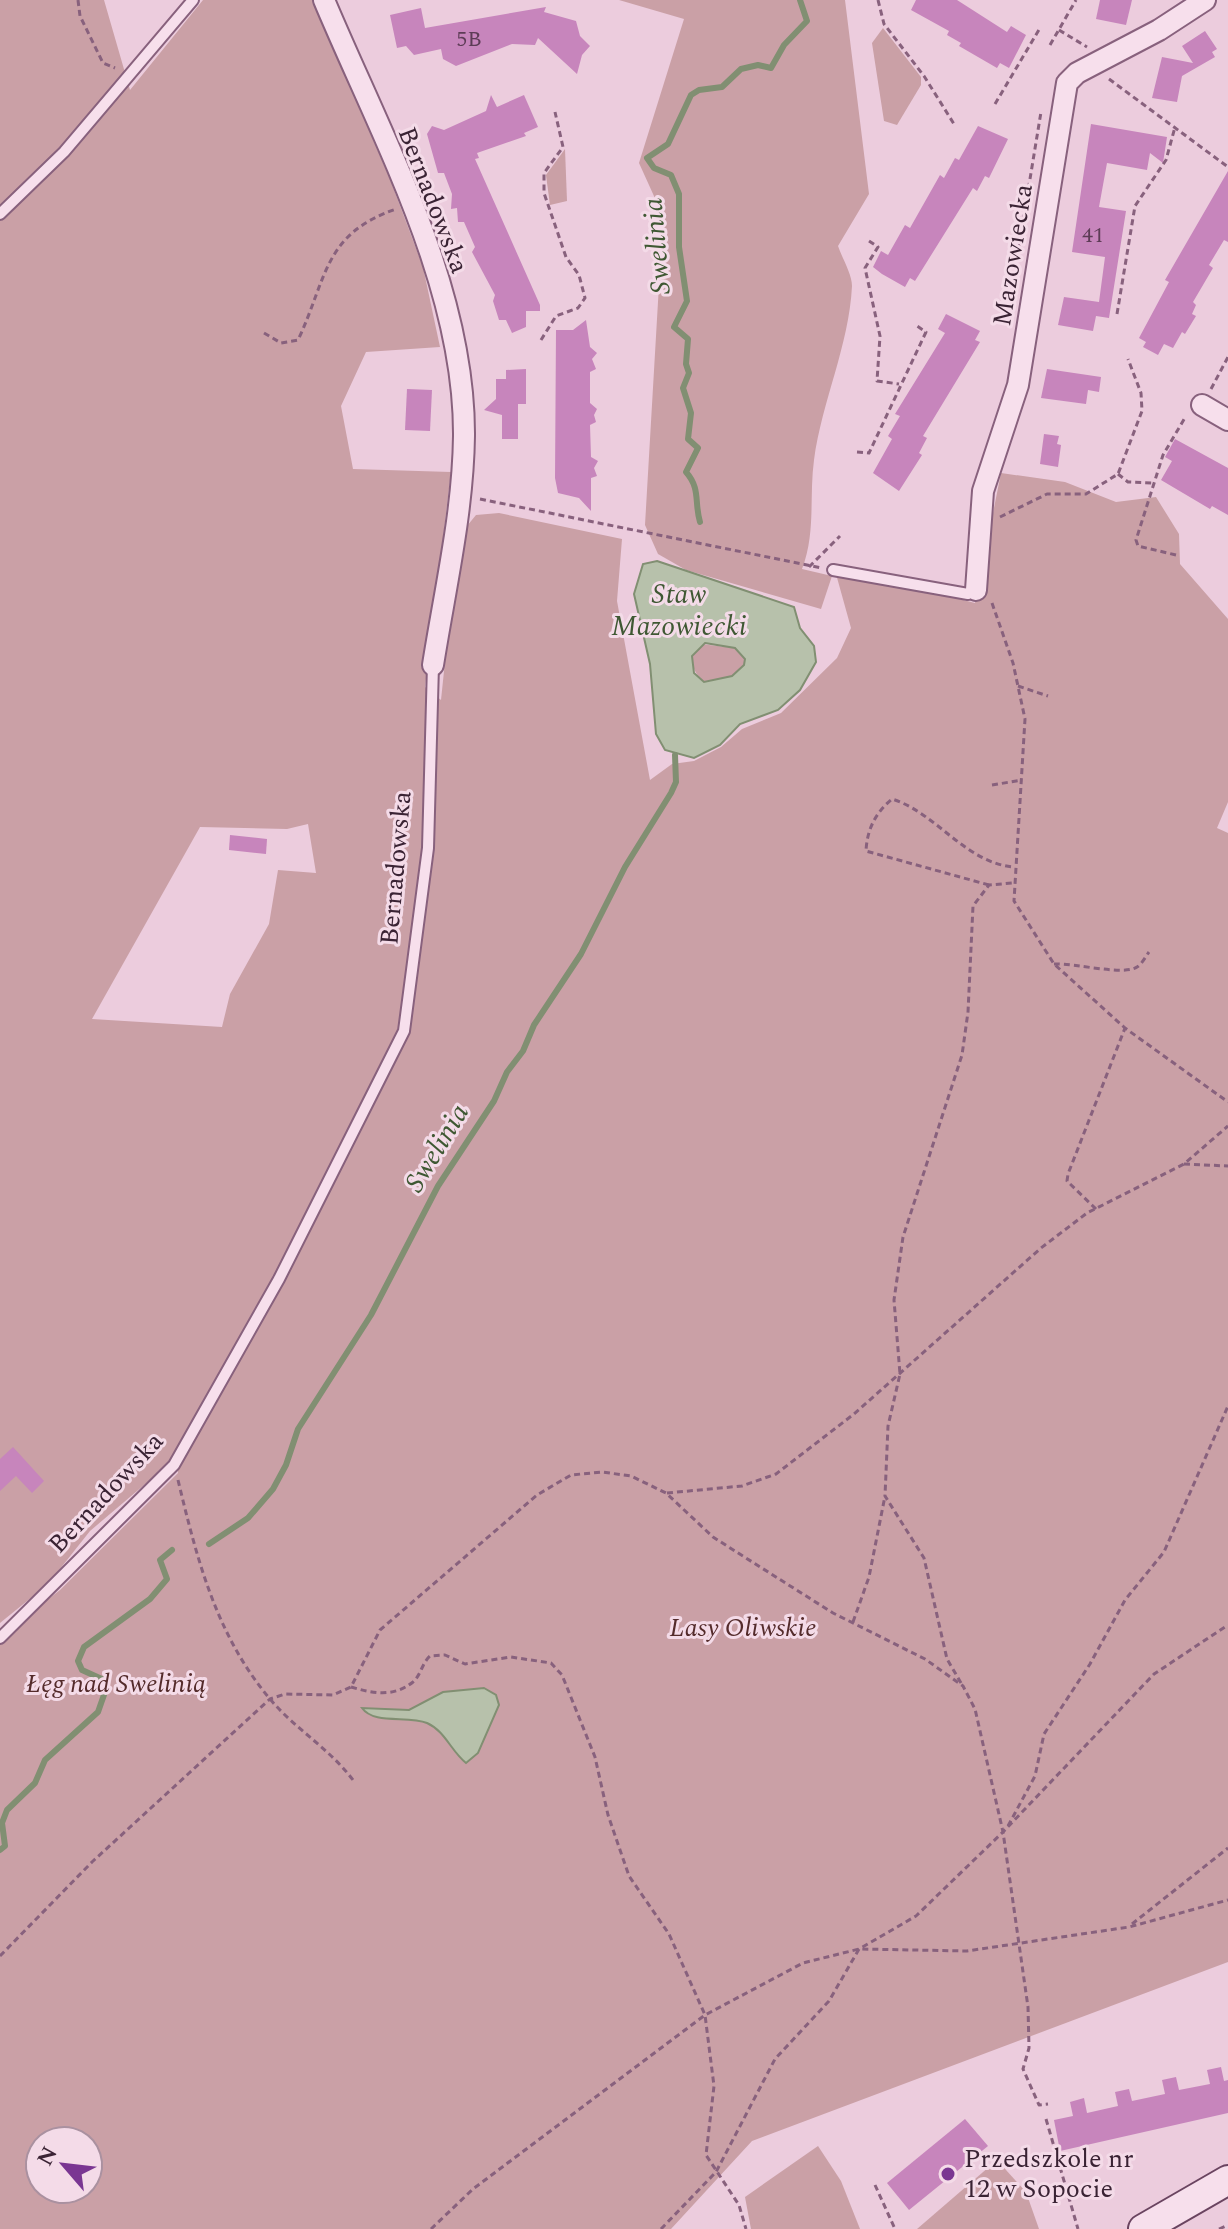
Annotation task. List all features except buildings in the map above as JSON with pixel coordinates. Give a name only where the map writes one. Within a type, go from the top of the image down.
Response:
[{"type":"street","name":"Bernadowska","points":[[324,0],[433,256],[461,378],[464,435],[461,495],[433,665]]},
{"type":"street","name":"Mazowiecka","points":[[976,590],[987,474],[1018,385],[1067,83],[1077,73],[1159,30],[1205,0]]},
{"type":"street","points":[[1200,403],[1228,420]]},
{"type":"street","points":[[1143,2229],[1228,2180]]},
{"type":"lane","points":[[0,214],[64,152],[193,0]]},
{"type":"lane","points":[[833,570],[968,594],[976,590]]},
{"type":"lane","name":"Bernadowska","points":[[0,1638],[174,1465],[279,1279],[404,1031],[428,848],[433,665]]},
{"type":"path","points":[[78,0],[80,16],[103,63],[130,74]]},
{"type":"path","points":[[878,0],[884,24],[924,76],[954,124]]},
{"type":"path","points":[[1050,45],[1076,0]]},
{"type":"path","points":[[995,104],[1040,28]]},
{"type":"path","points":[[1111,80],[1228,167]]},
{"type":"path","points":[[1017,258],[1042,107]]},
{"type":"path","points":[[541,340],[556,316],[578,308],[585,298],[579,275],[566,257],[544,193],[544,173],[564,142],[555,112]]},
{"type":"path","points":[[1117,314],[1135,206],[1166,160],[1175,127]]},
{"type":"path","points":[[264,333],[281,343],[298,340],[327,267],[353,228],[411,204]]},
{"type":"path","points":[[869,241],[878,247],[865,268],[880,336],[877,381]]},
{"type":"path","points":[[857,452],[869,453],[926,332],[917,326]]},
{"type":"path","points":[[1176,555],[1138,546],[1136,540],[1163,455],[1228,357]]},
{"type":"path","points":[[980,527],[1047,494],[1086,494],[1118,474],[1142,411],[1141,393],[1128,359]]},
{"type":"path","points":[[871,385],[877,381],[899,384]]},
{"type":"path","points":[[1118,474],[1128,482],[1154,483]]},
{"type":"path","points":[[461,495],[809,567],[840,536]]},
{"type":"path","points":[[635,531],[635,537]]},
{"type":"path","points":[[976,590],[992,604],[1025,719],[1014,901],[1054,964],[1125,1028],[1228,1102]]},
{"type":"path","points":[[1018,686],[1048,696]]},
{"type":"path","points":[[992,785],[1022,780]]},
{"type":"path","points":[[1013,883],[989,885],[866,851],[867,833],[883,806],[892,799],[921,812],[987,859],[1014,867]]},
{"type":"path","points":[[853,1622],[869,1577],[885,1496],[888,1426],[900,1374],[894,1300],[903,1237],[962,1055],[968,1012],[973,906],[989,885]]},
{"type":"path","points":[[1054,964],[1086,964],[1125,972],[1137,968],[1149,952]]},
{"type":"path","points":[[1096,1209],[1067,1181],[1068,1174],[1125,1028]]},
{"type":"path","points":[[666,1493],[742,1486],[776,1474],[900,1374],[1041,1248],[1096,1209],[1184,1164],[1228,1126]]},
{"type":"path","points":[[1184,1164],[1228,1166]]},
{"type":"path","points":[[1003,1832],[1035,1776],[1044,1734],[1090,1664],[1125,1600],[1164,1552],[1228,1406]]},
{"type":"path","points":[[174,1465],[203,1579],[227,1636],[270,1699],[336,1758],[353,1780]]},
{"type":"path","points":[[0,1956],[92,1862],[270,1699],[285,1694],[333,1695],[351,1687],[380,1630],[537,1495],[571,1475],[602,1472],[631,1476],[666,1493],[713,1537],[853,1622],[925,1659],[963,1686]]},
{"type":"path","points":[[885,1496],[924,1558],[947,1659],[975,1709],[1003,1832],[1028,2007],[1029,2048],[1023,2069],[1039,2105],[1048,2104]]},
{"type":"path","points":[[661,2229],[716,2172],[775,2059],[829,2001],[859,1949],[916,1916],[1003,1832],[1154,1674],[1228,1625]]},
{"type":"path","points":[[351,1687],[380,1695],[397,1690],[413,1682],[430,1656],[445,1655],[465,1664],[511,1657],[551,1663],[562,1675],[595,1757],[608,1815],[629,1876],[669,1934],[705,2015],[714,2086],[706,2155],[739,2205],[746,2229]]},
{"type":"path","points":[[1129,1927],[1228,1848]]},
{"type":"path","points":[[432,2227],[473,2189],[705,2015],[803,1963],[859,1949],[967,1951],[1129,1927],[1228,1900]]},
{"type":"path","points":[[1046,2119],[1078,2229]]},
{"type":"path","points":[[875,2185],[895,2229]]},
{"type":"path","points":[[1219,2229],[1228,2225]]},
{"type":"green space","name":"Lasy Oliwskie","points":[[0,0],[104,0],[130,90],[203,0],[313,0],[390,179],[423,267],[440,347],[366,352],[341,406],[353,469],[451,472],[425,687],[441,700],[458,537],[476,515],[499,513],[622,539],[617,601],[650,780],[672,764],[694,761],[721,747],[742,729],[781,713],[837,658],[851,628],[836,574],[888,581],[975,603],[1001,473],[1065,482],[1116,502],[1156,497],[1179,534],[1180,564],[1228,619],[1228,802],[1217,828],[1228,833],[1228,1962],[752,2141],[671,2229],[0,2229],[0,1637],[60,1590],[178,1473],[177,1457],[90,1531],[48,1584],[0,1623]],"holes":[[[308,824],[316,873],[278,870],[269,924],[230,994],[222,1027],[92,1019],[200,827],[287,829]]]},
{"type":"green space","points":[[619,0],[845,0],[869,194],[838,246],[852,281],[850,308],[818,438],[809,542],[802,569],[832,576],[821,609],[686,570],[658,554],[645,525],[663,216],[639,163],[684,19]]},
{"type":"green space","points":[[883,28],[921,77],[921,85],[897,125],[884,121],[872,43]]},
{"type":"green space","points":[[565,149],[567,201],[550,205],[546,175]]},
{"type":"green space","points":[[700,644],[735,648],[745,659],[744,665],[732,676],[704,682],[693,664]]},
{"type":"green space","points":[[818,2146],[841,2181],[860,2229],[751,2229],[745,2197]]},
{"type":"green space","points":[[997,2160],[1026,2192],[1039,2229],[917,2229]]},
{"type":"water","name":"Staw Mazowiecki","points":[[657,561],[794,607],[800,628],[814,646],[816,662],[800,690],[778,710],[740,724],[720,745],[694,758],[665,750],[656,734],[650,664],[634,594],[643,564]],"holes":[[[705,643],[735,648],[745,659],[744,665],[732,676],[704,682],[694,673],[692,656]]]},
{"type":"water","points":[[484,1688],[496,1695],[499,1705],[478,1753],[466,1763],[439,1731],[427,1723],[383,1718],[362,1708],[409,1710],[443,1692]]},
{"type":"waterway","name":"Swelinia","points":[[700,522],[695,490],[686,472],[698,448],[688,439],[691,413],[683,388],[689,373],[686,364],[688,339],[674,327],[687,301],[679,247],[679,194],[671,175],[654,168],[647,158],[668,144],[691,95],[699,90],[722,87],[741,69],[758,65],[771,68],[784,45],[807,21],[800,0]]},
{"type":"waterway","name":"Swelinia","points":[[209,1544],[248,1518],[273,1489],[286,1465],[298,1429],[371,1315],[438,1186],[494,1101],[534,1025],[581,954],[625,867],[671,793],[676,782],[675,755]]},
{"type":"waterway","name":"Swelinia","points":[[0,1850],[5,1846],[2,1823],[7,1810],[35,1783],[45,1760],[98,1712],[105,1692],[104,1680],[82,1670],[78,1661],[84,1647],[150,1599],[167,1579],[160,1560],[172,1550]]},
{"type":"place","name":"Przedszkole nr 12 w Sopocie","points":[[948,2174]]},
{"type":"park label","name":"Łęg nad Swelinią","points":[[116,1684]]}]
